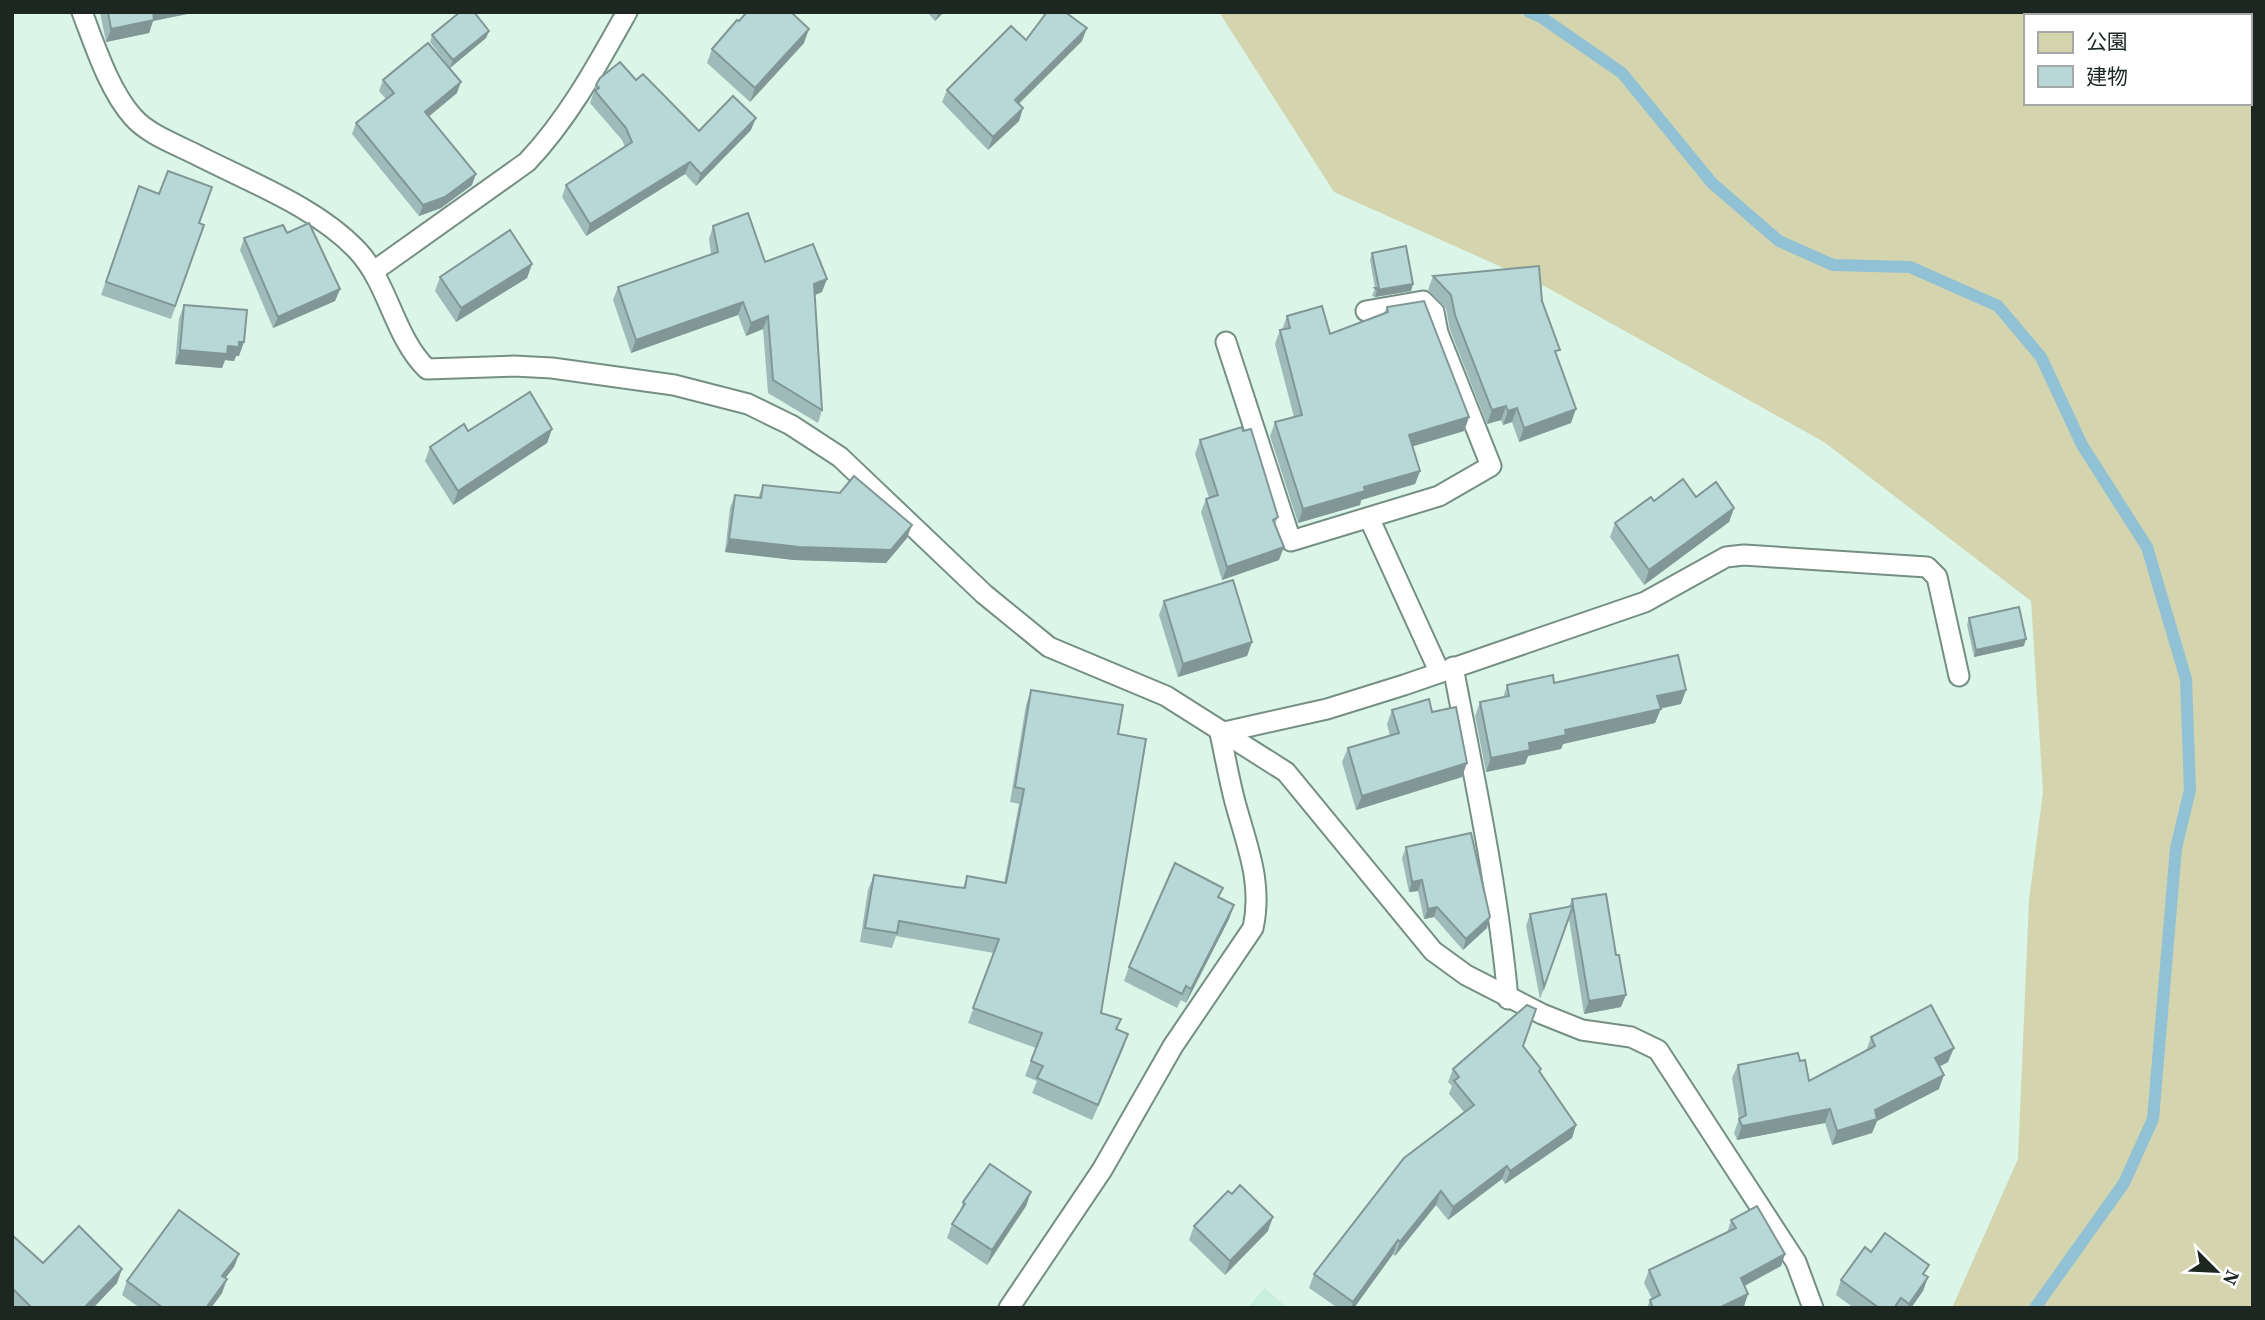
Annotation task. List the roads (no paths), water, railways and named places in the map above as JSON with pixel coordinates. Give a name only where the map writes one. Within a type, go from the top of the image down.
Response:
[{"type":"lane","points":[[82,12],[117,93],[134,118],[164,138],[304,211],[357,250],[374,271],[394,316],[427,369],[514,366],[636,379],[713,393],[748,404],[791,425],[840,457],[984,594],[1049,647],[1166,696],[1220,733],[1269,759],[1286,772],[1433,951],[1508,999],[1582,1030],[1631,1037],[1658,1051],[1796,1262],[1814,1308]]},
{"type":"lane","points":[[374,271],[527,162],[546,142],[599,62],[627,12]]},
{"type":"lane","points":[[1226,342],[1291,541],[1370,520],[1439,496],[1492,467],[1438,333],[1434,312],[1423,301],[1366,311]]},
{"type":"lane","points":[[1370,520],[1446,669],[1487,849],[1503,946],[1508,999]]},
{"type":"lane","points":[[1220,733],[1327,709],[1446,669],[1645,601],[1726,557],[1744,555],[1927,568],[1937,578],[1959,676]]},
{"type":"lane","points":[[1009,1308],[1065,1227],[1173,1046],[1253,928],[1258,907],[1255,869],[1235,800],[1220,733]]},
{"type":"waterway","points":[[1529,12],[1541,17],[1622,73],[1712,183],[1779,241],[1833,265],[1910,267],[1998,306],[2041,357],[2082,445],[2147,547],[2186,679],[2190,790],[2176,848],[2153,1119],[2124,1183],[2035,1308]]}]
